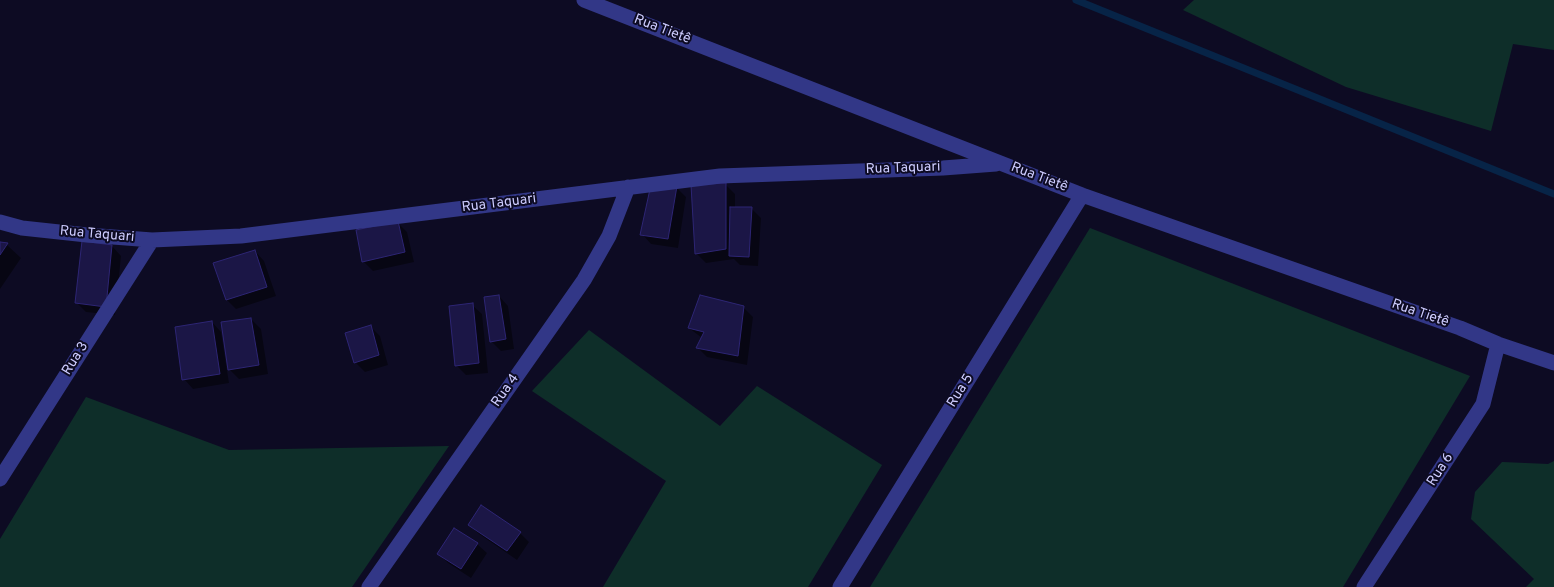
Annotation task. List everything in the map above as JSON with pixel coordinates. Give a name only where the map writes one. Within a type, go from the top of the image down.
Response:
[{"type":"street","name":"Rua Tietê","points":[[584,0],[1082,195],[1554,363]]},
{"type":"street","name":"Rua Taquari","points":[[0,222],[22,228],[87,236],[152,240],[240,236],[720,176],[943,168],[1000,163]]},
{"type":"street","name":"Rua 4","points":[[369,587],[584,280],[609,236],[628,187]]},
{"type":"street","name":"Rua 5","points":[[840,587],[1082,195]]},
{"type":"street","name":"Rua 3","points":[[0,479],[152,240]]},
{"type":"street","name":"Rua 6","points":[[1364,587],[1483,404],[1498,344]]},
{"type":"green space","points":[[1194,0],[1554,0],[1554,50],[1513,44],[1491,131],[1346,87],[1183,10]]},
{"type":"green space","points":[[1090,228],[1470,376],[1343,587],[870,587]]},
{"type":"green space","points":[[589,330],[720,426],[757,386],[882,465],[808,587],[603,587],[666,481],[532,391]]},
{"type":"green space","points":[[86,397],[229,450],[449,446],[352,587],[0,587],[0,539]]},
{"type":"green space","points":[[1554,461],[1554,587],[1526,587],[1534,579],[1471,519],[1475,492],[1502,462],[1548,464]]},
{"type":"building","points":[[726,183],[726,249],[695,254],[691,185]]},
{"type":"building","points":[[677,186],[668,239],[640,235],[650,189]]},
{"type":"building","points":[[730,207],[752,207],[749,257],[729,256]]},
{"type":"building","points":[[398,221],[405,252],[362,262],[356,230]]},
{"type":"building","points":[[82,241],[112,245],[106,307],[75,303]]},
{"type":"building","points":[[0,242],[8,243],[0,255]]},
{"type":"building","points":[[255,250],[267,287],[226,300],[213,263]]},
{"type":"building","points":[[499,295],[506,339],[490,342],[484,297]]},
{"type":"building","points":[[700,295],[744,306],[738,356],[696,348],[704,332],[688,328]]},
{"type":"building","points":[[473,303],[479,363],[455,366],[449,306]]},
{"type":"building","points":[[251,318],[259,365],[228,370],[221,322]]},
{"type":"building","points":[[212,321],[220,374],[182,380],[175,327]]},
{"type":"building","points":[[371,325],[379,355],[354,363],[345,333]]},
{"type":"building","points":[[481,505],[521,532],[507,551],[468,525]]},
{"type":"building","points":[[454,528],[478,543],[461,569],[437,554]]},
{"type":"waterway","points":[[1076,0],[1554,194]]}]
